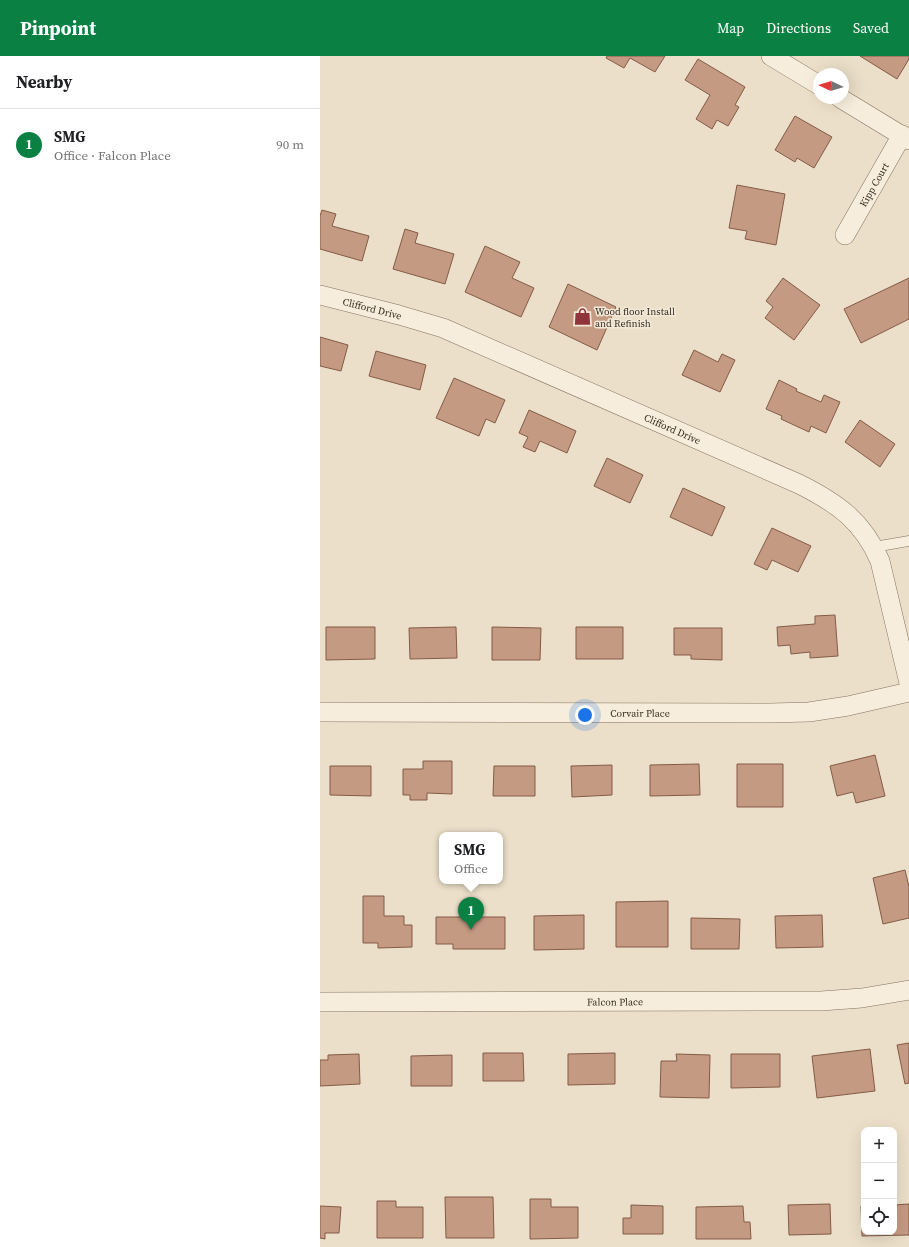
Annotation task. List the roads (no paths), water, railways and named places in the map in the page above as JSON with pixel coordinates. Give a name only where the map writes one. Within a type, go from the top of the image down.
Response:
[{"type":"street","points":[[771,56],[813,81]]},
{"type":"street","points":[[849,103],[905,137]]},
{"type":"street","name":"Kipp Court","points":[[845,235],[905,137]]},
{"type":"street","name":"Clifford Drive","points":[[320,295],[442,328],[799,484],[823,496],[844,511],[861,528],[874,547],[880,561],[909,683]]},
{"type":"street","name":"Corvair Place","points":[[320,712],[809,712],[848,706],[909,692]]},
{"type":"street","name":"Falcon Place","points":[[320,1002],[821,1002],[862,998],[909,990]]},
{"type":"lane","points":[[874,547],[909,541]]},
{"type":"place","name":"Wood floor Install and Refinish","points":[[582,317]]},
{"type":"place","name":"SMG","points":[[471,930]]}]
